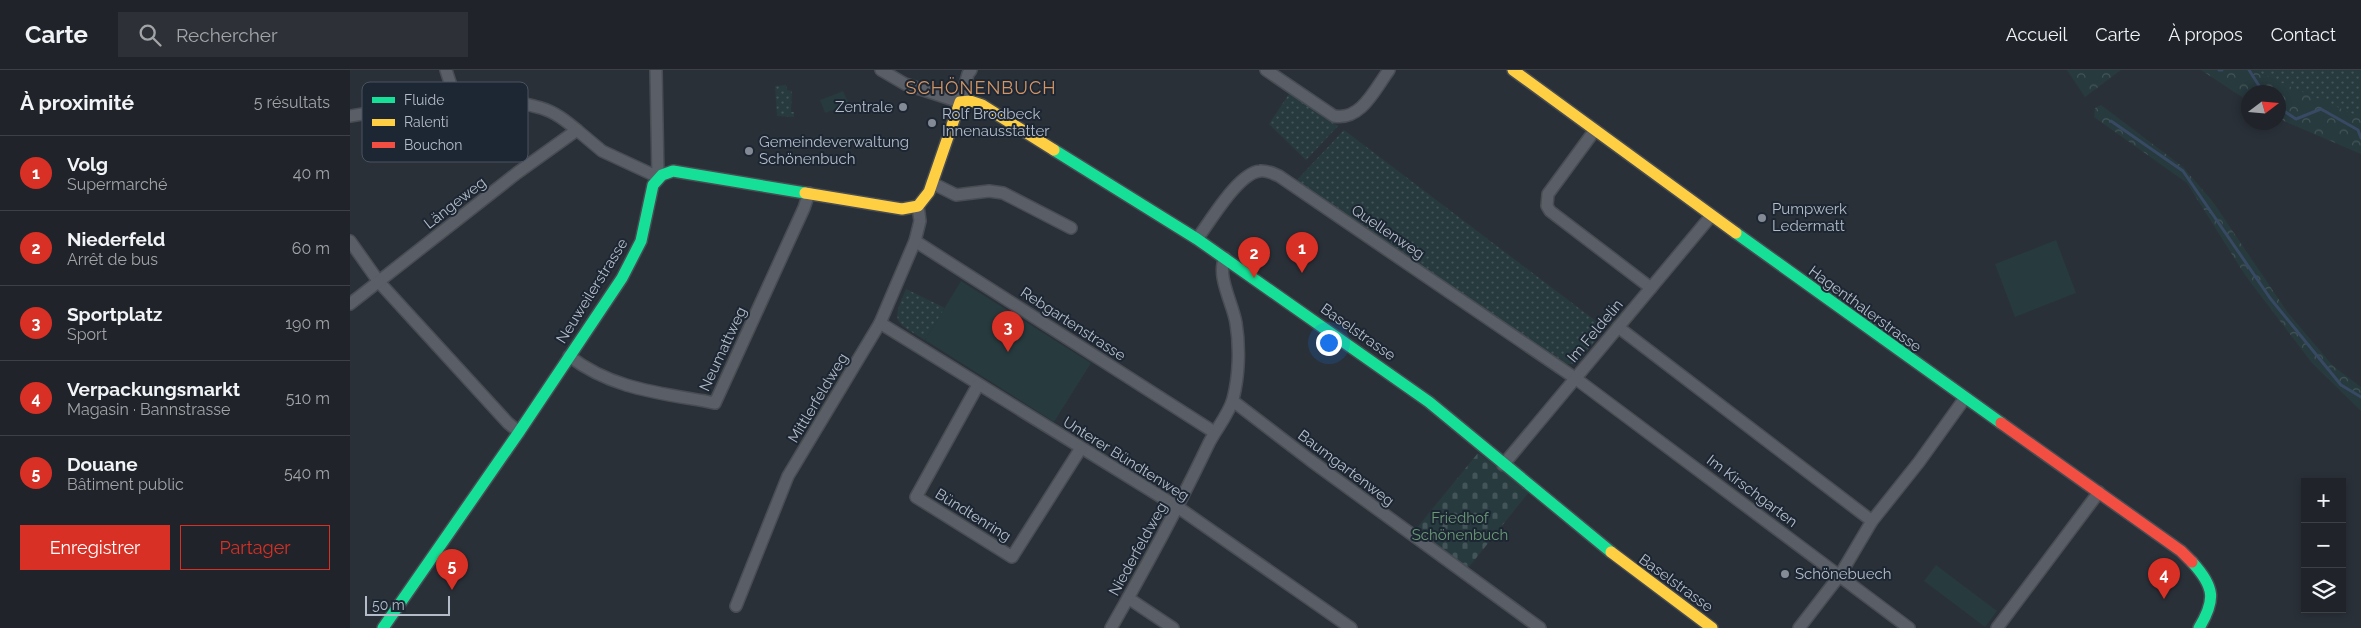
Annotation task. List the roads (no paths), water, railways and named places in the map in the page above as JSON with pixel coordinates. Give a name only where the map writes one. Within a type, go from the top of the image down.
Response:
[{"type":"street","points":[[446,70],[450,82]]},
{"type":"street","points":[[656,70],[658,177]]},
{"type":"street","points":[[881,70],[905,84],[960,102]]},
{"type":"street","points":[[658,177],[665,172],[673,171],[902,209],[918,206],[929,192],[968,74],[971,70]]},
{"type":"street","points":[[1266,70],[1334,116],[1344,118],[1358,111],[1389,70]]},
{"type":"street","name":"Hagenthalerstrasse","points":[[1513,70],[1711,216],[2181,551],[2201,570],[2210,587],[2211,606],[2199,628]]},
{"type":"street","name":"Baselstrasse","points":[[960,102],[970,101],[982,105],[1224,258],[1429,402],[1503,465],[1629,567],[1712,628]]},
{"type":"street","points":[[528,105],[542,108],[561,118],[602,151],[658,177]]},
{"type":"street","name":"Längeweg","points":[[350,304],[517,173],[576,130]]},
{"type":"street","points":[[1595,130],[1548,194],[1547,206],[1550,211],[1651,288]]},
{"type":"street","name":"Quellenweg","points":[[1197,240],[1236,187],[1250,174],[1260,171],[1280,176],[1575,378]]},
{"type":"street","name":"Neuweilerstrasse","points":[[383,628],[519,432],[636,254],[641,241],[653,184],[658,177]]},
{"type":"street","points":[[932,183],[956,195],[989,191],[1003,193],[1071,228]]},
{"type":"street","name":"Neumattweg","points":[[569,356],[594,374],[616,383],[715,403],[809,194]]},
{"type":"street","name":"Mittlerfeldweg","points":[[736,606],[788,476],[880,323],[916,241],[920,221],[918,206]]},
{"type":"street","name":"Im Feldelin","points":[[1503,465],[1711,216]]},
{"type":"street","points":[[350,241],[379,282],[508,423],[519,432]]},
{"type":"street","name":"Rebgartenstrasse","points":[[916,241],[1214,432]]},
{"type":"street","name":"Niederfeldweg","points":[[1111,628],[1179,508],[1214,432],[1233,401],[1238,361],[1236,326],[1233,307],[1221,270],[1224,258]]},
{"type":"street","name":"Unterer Bündtenweg","points":[[880,323],[1179,508],[1351,628]]},
{"type":"street","points":[[1618,327],[1872,521]]},
{"type":"street","name":"Im Kirschgarten","points":[[1575,378],[1909,628]]},
{"type":"street","name":"Bündtenring","points":[[978,385],[916,497],[1012,557],[1081,448]]},
{"type":"street","points":[[1799,628],[1840,575],[1872,521],[1919,462],[1965,398]]},
{"type":"street","name":"Baumgartenweg","points":[[1233,401],[1310,460],[1540,628]]},
{"type":"street","points":[[1997,628],[2099,492]]},
{"type":"street","points":[[1128,598],[1173,628]]},
{"type":"waterway","points":[[2249,70],[2259,85]]},
{"type":"waterway","points":[[2286,112],[2296,119],[2321,109],[2358,130],[2361,138]]},
{"type":"waterway","points":[[2111,121],[2183,171],[2270,298],[2341,385],[2361,397]]},
{"type":"place","name":"Zentrale","points":[[903,107]]},
{"type":"place","name":"Rolf Brodbeck Innenausstatter","points":[[932,123]]},
{"type":"place","name":"Gemeindeverwaltung Schönenbuch","points":[[749,151]]},
{"type":"place","name":"Pumpwerk Ledermatt","points":[[1762,218]]},
{"type":"place","name":"Volg","points":[[1302,273]]},
{"type":"place","name":"Niederfeld","points":[[1254,278]]},
{"type":"place","name":"Sportplatz","points":[[1008,352]]},
{"type":"place","name":"Schönebuech","points":[[1785,574]]},
{"type":"place","name":"Douane","points":[[452,590]]},
{"type":"place","name":"Verpackungsmarkt","points":[[2164,599]]},
{"type":"district","name":"SCHÖNENBUCH","points":[[981,88]]},
{"type":"park label","name":"Friedhof Schönenbuch","points":[[1460,526]]}]
